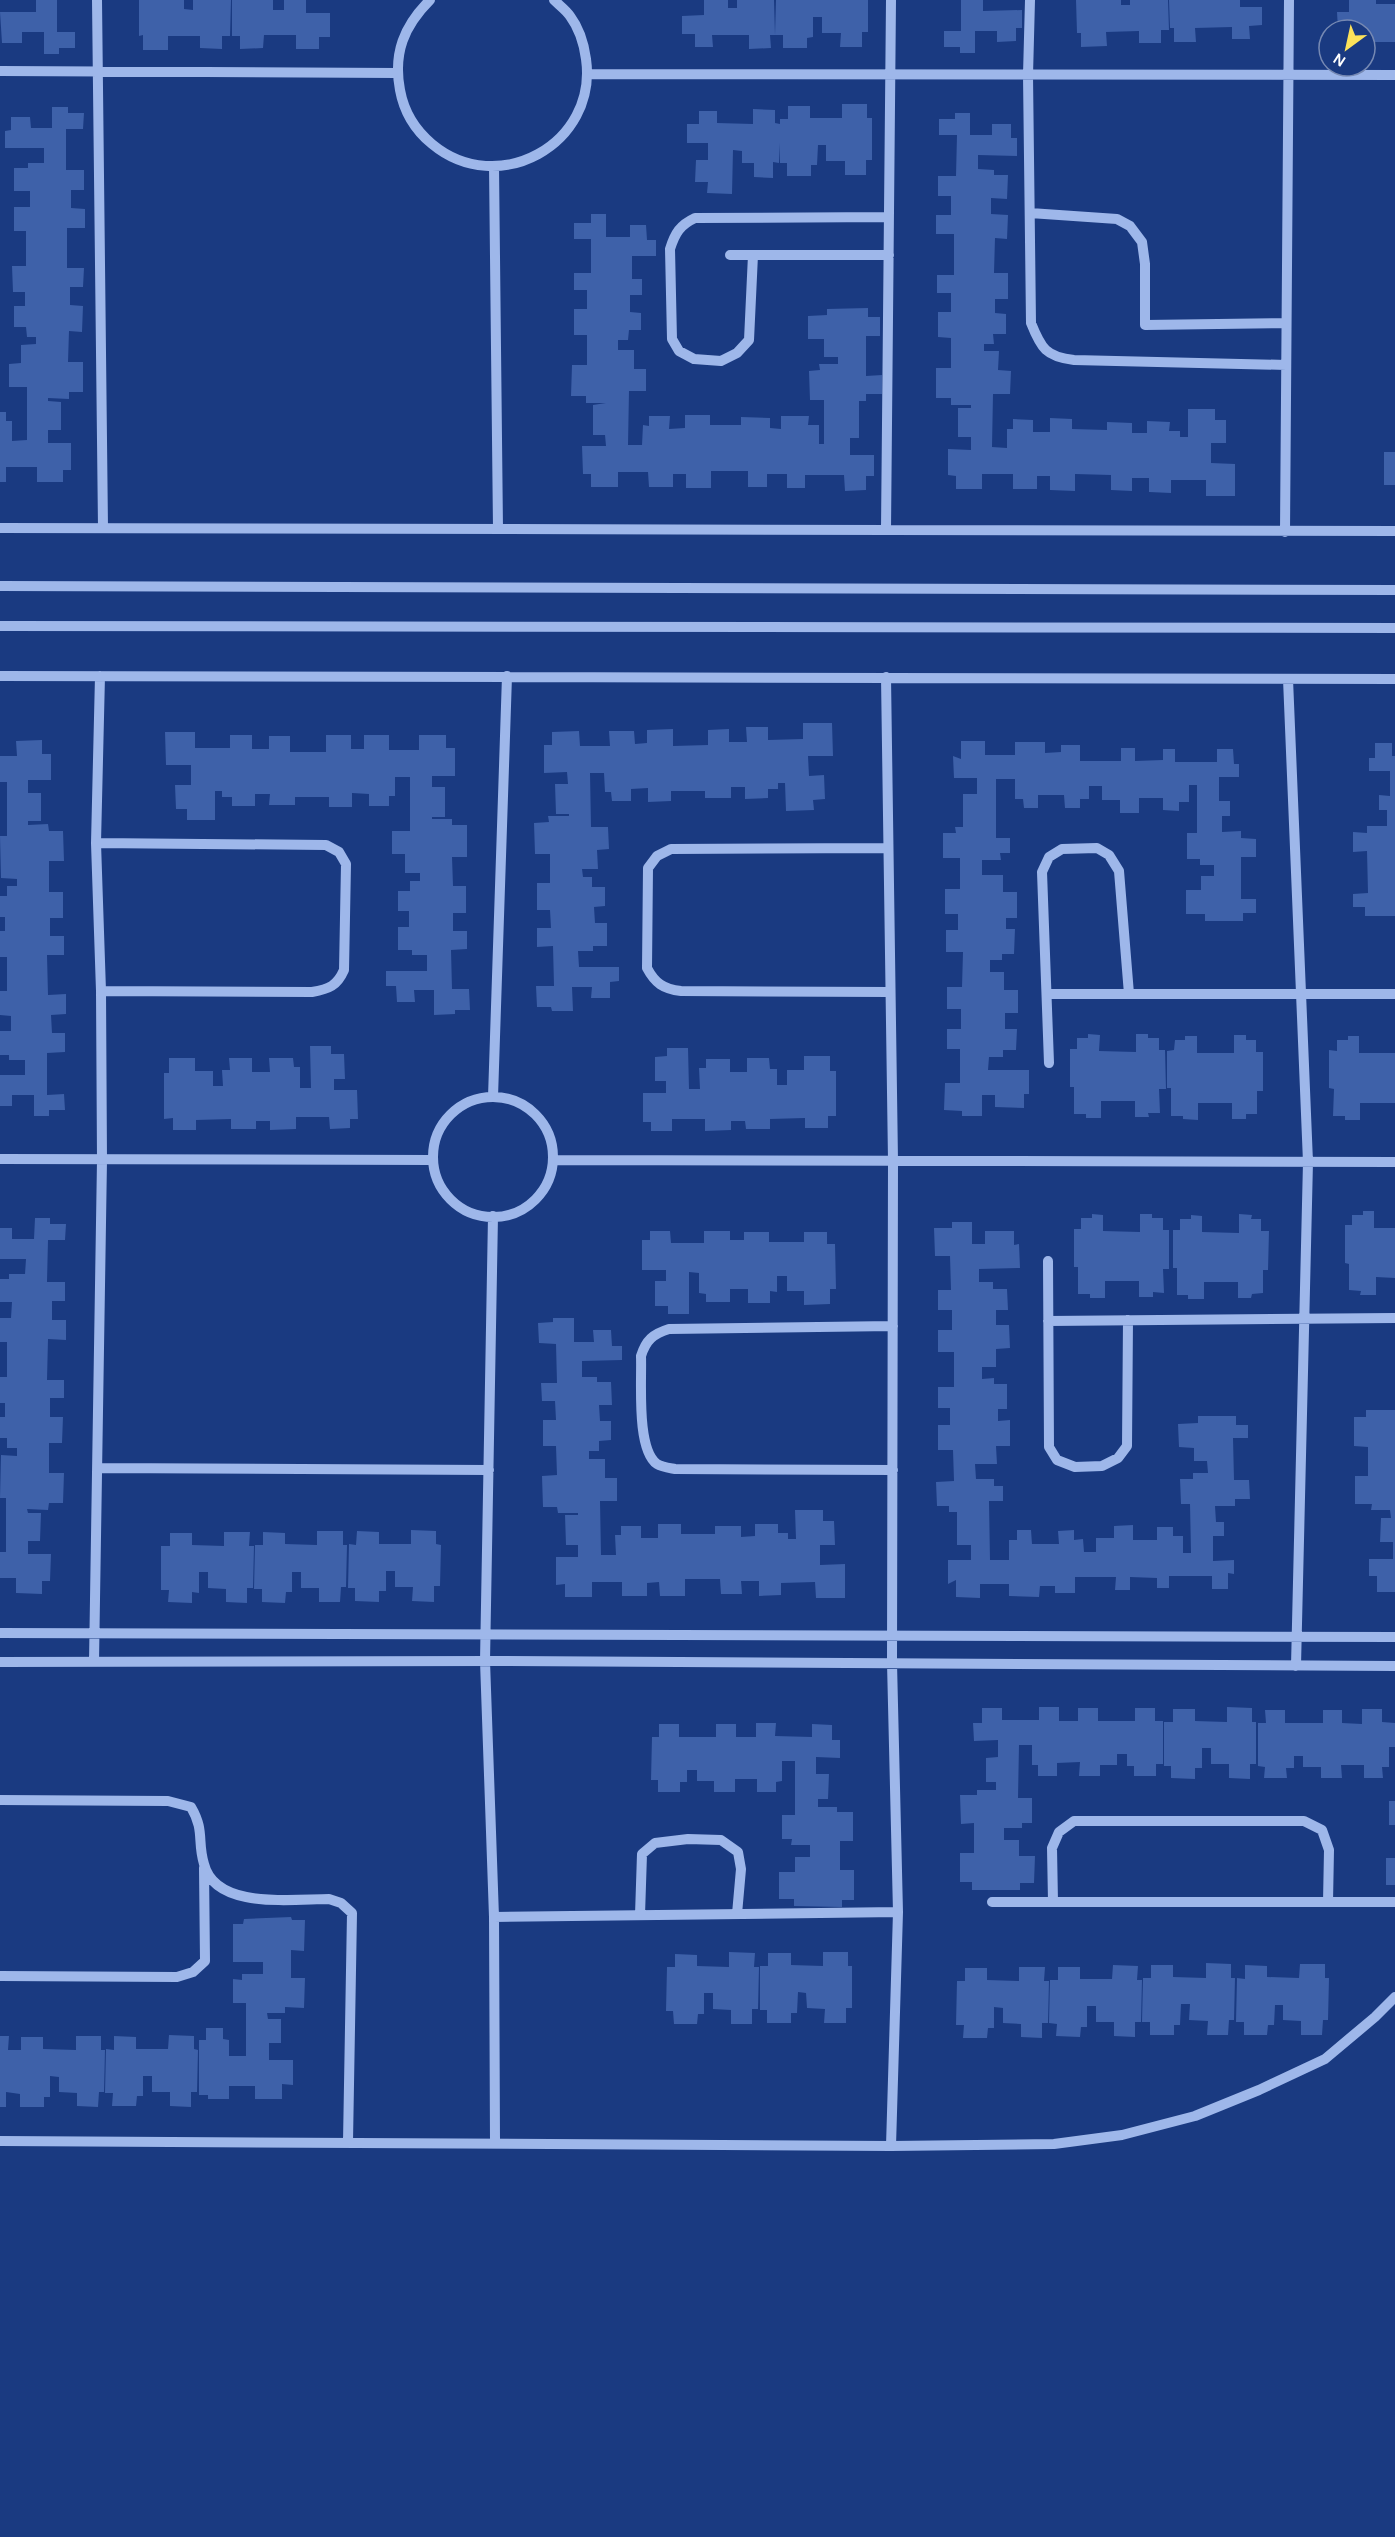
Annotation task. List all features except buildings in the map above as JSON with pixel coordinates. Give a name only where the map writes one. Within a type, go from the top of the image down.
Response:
[{"type":"street","points":[[96,0],[104,528]]},
{"type":"street","points":[[430,0],[414,16],[401,43],[397,73],[403,105],[420,133],[445,154],[476,166],[509,166],[539,155],[565,134],[582,106],[588,74],[584,44],[570,17],[554,0]]},
{"type":"street","points":[[886,530],[891,0]]},
{"type":"street","points":[[1030,0],[1028,75],[1030,323],[1040,345],[1055,358],[1286,364]]},
{"type":"street","points":[[1285,531],[1288,0]]},
{"type":"street","points":[[0,71],[397,73]]},
{"type":"street","points":[[588,74],[1395,75]]},
{"type":"street","points":[[494,165],[498,529]]},
{"type":"street","points":[[1030,213],[1117,219],[1130,226],[1142,242],[1145,264],[1144,325],[1286,323]]},
{"type":"street","points":[[753,255],[749,340],[737,353],[721,361],[694,359],[679,351],[672,339],[670,249],[674,236],[682,224],[695,218],[889,217]]},
{"type":"street","points":[[730,255],[889,255]]},
{"type":"street","points":[[0,528],[1395,531]]},
{"type":"street","points":[[0,586],[1395,590]]},
{"type":"street","points":[[0,626],[1395,628]]},
{"type":"street","points":[[0,676],[1395,679]]},
{"type":"street","points":[[94,1662],[102,1160],[101,991],[96,843],[100,676]]},
{"type":"street","points":[[493,1097],[507,676]]},
{"type":"street","points":[[886,677],[893,1161],[892,1664],[898,1912],[891,2146]]},
{"type":"street","points":[[1288,679],[1308,1162],[1296,1666]]},
{"type":"street","points":[[96,843],[326,845],[339,852],[346,864],[344,970],[339,982],[327,990],[312,992],[101,991]]},
{"type":"street","points":[[888,848],[671,849],[657,856],[648,868],[647,968],[653,981],[668,990],[890,992]]},
{"type":"street","points":[[1049,1064],[1042,872],[1049,856],[1062,849],[1097,848],[1109,855],[1119,871],[1129,994]]},
{"type":"street","points":[[1047,994],[1395,994]]},
{"type":"street","points":[[493,1097],[512,1100],[536,1117],[551,1141],[553,1160],[549,1180],[538,1197],[522,1210],[503,1216],[482,1216],[463,1209],[447,1197],[437,1179],[433,1160],[435,1140],[443,1123],[457,1109],[474,1100],[493,1097]]},
{"type":"street","points":[[0,1159],[433,1160]]},
{"type":"street","points":[[553,1160],[1395,1162]]},
{"type":"street","points":[[493,1216],[485,1661],[494,1917],[495,2142]]},
{"type":"street","points":[[1048,1261],[1049,1447],[1057,1460],[1075,1467],[1102,1466],[1118,1458],[1126,1446],[1128,1320]]},
{"type":"street","points":[[1048,1321],[1395,1318]]},
{"type":"street","points":[[893,1326],[669,1329],[656,1333],[645,1344],[640,1356],[644,1439],[649,1454],[658,1465],[675,1469],[893,1470]]},
{"type":"street","points":[[98,1468],[489,1470]]},
{"type":"street","points":[[0,1633],[1395,1637]]},
{"type":"street","points":[[0,1662],[485,1661],[1395,1666]]},
{"type":"street","points":[[0,1800],[168,1801],[191,1806],[199,1821],[204,1866],[205,1961],[193,1972],[177,1977],[0,1976]]},
{"type":"street","points":[[1053,1902],[1052,1848],[1059,1832],[1074,1821],[1304,1821],[1322,1830],[1329,1850],[1328,1902]]},
{"type":"street","points":[[640,1915],[642,1854],[655,1843],[688,1839],[721,1839],[738,1852],[741,1869],[737,1914]]},
{"type":"street","points":[[204,1866],[215,1883],[231,1894],[249,1899],[328,1899],[341,1903],[352,1913],[348,2142]]},
{"type":"street","points":[[992,1902],[1395,1902]]},
{"type":"street","points":[[494,1917],[898,1912]]},
{"type":"street","points":[[0,2141],[891,2146],[1054,2144],[1122,2135],[1195,2116],[1259,2090],[1324,2059],[1375,2018],[1395,1997]]}]
